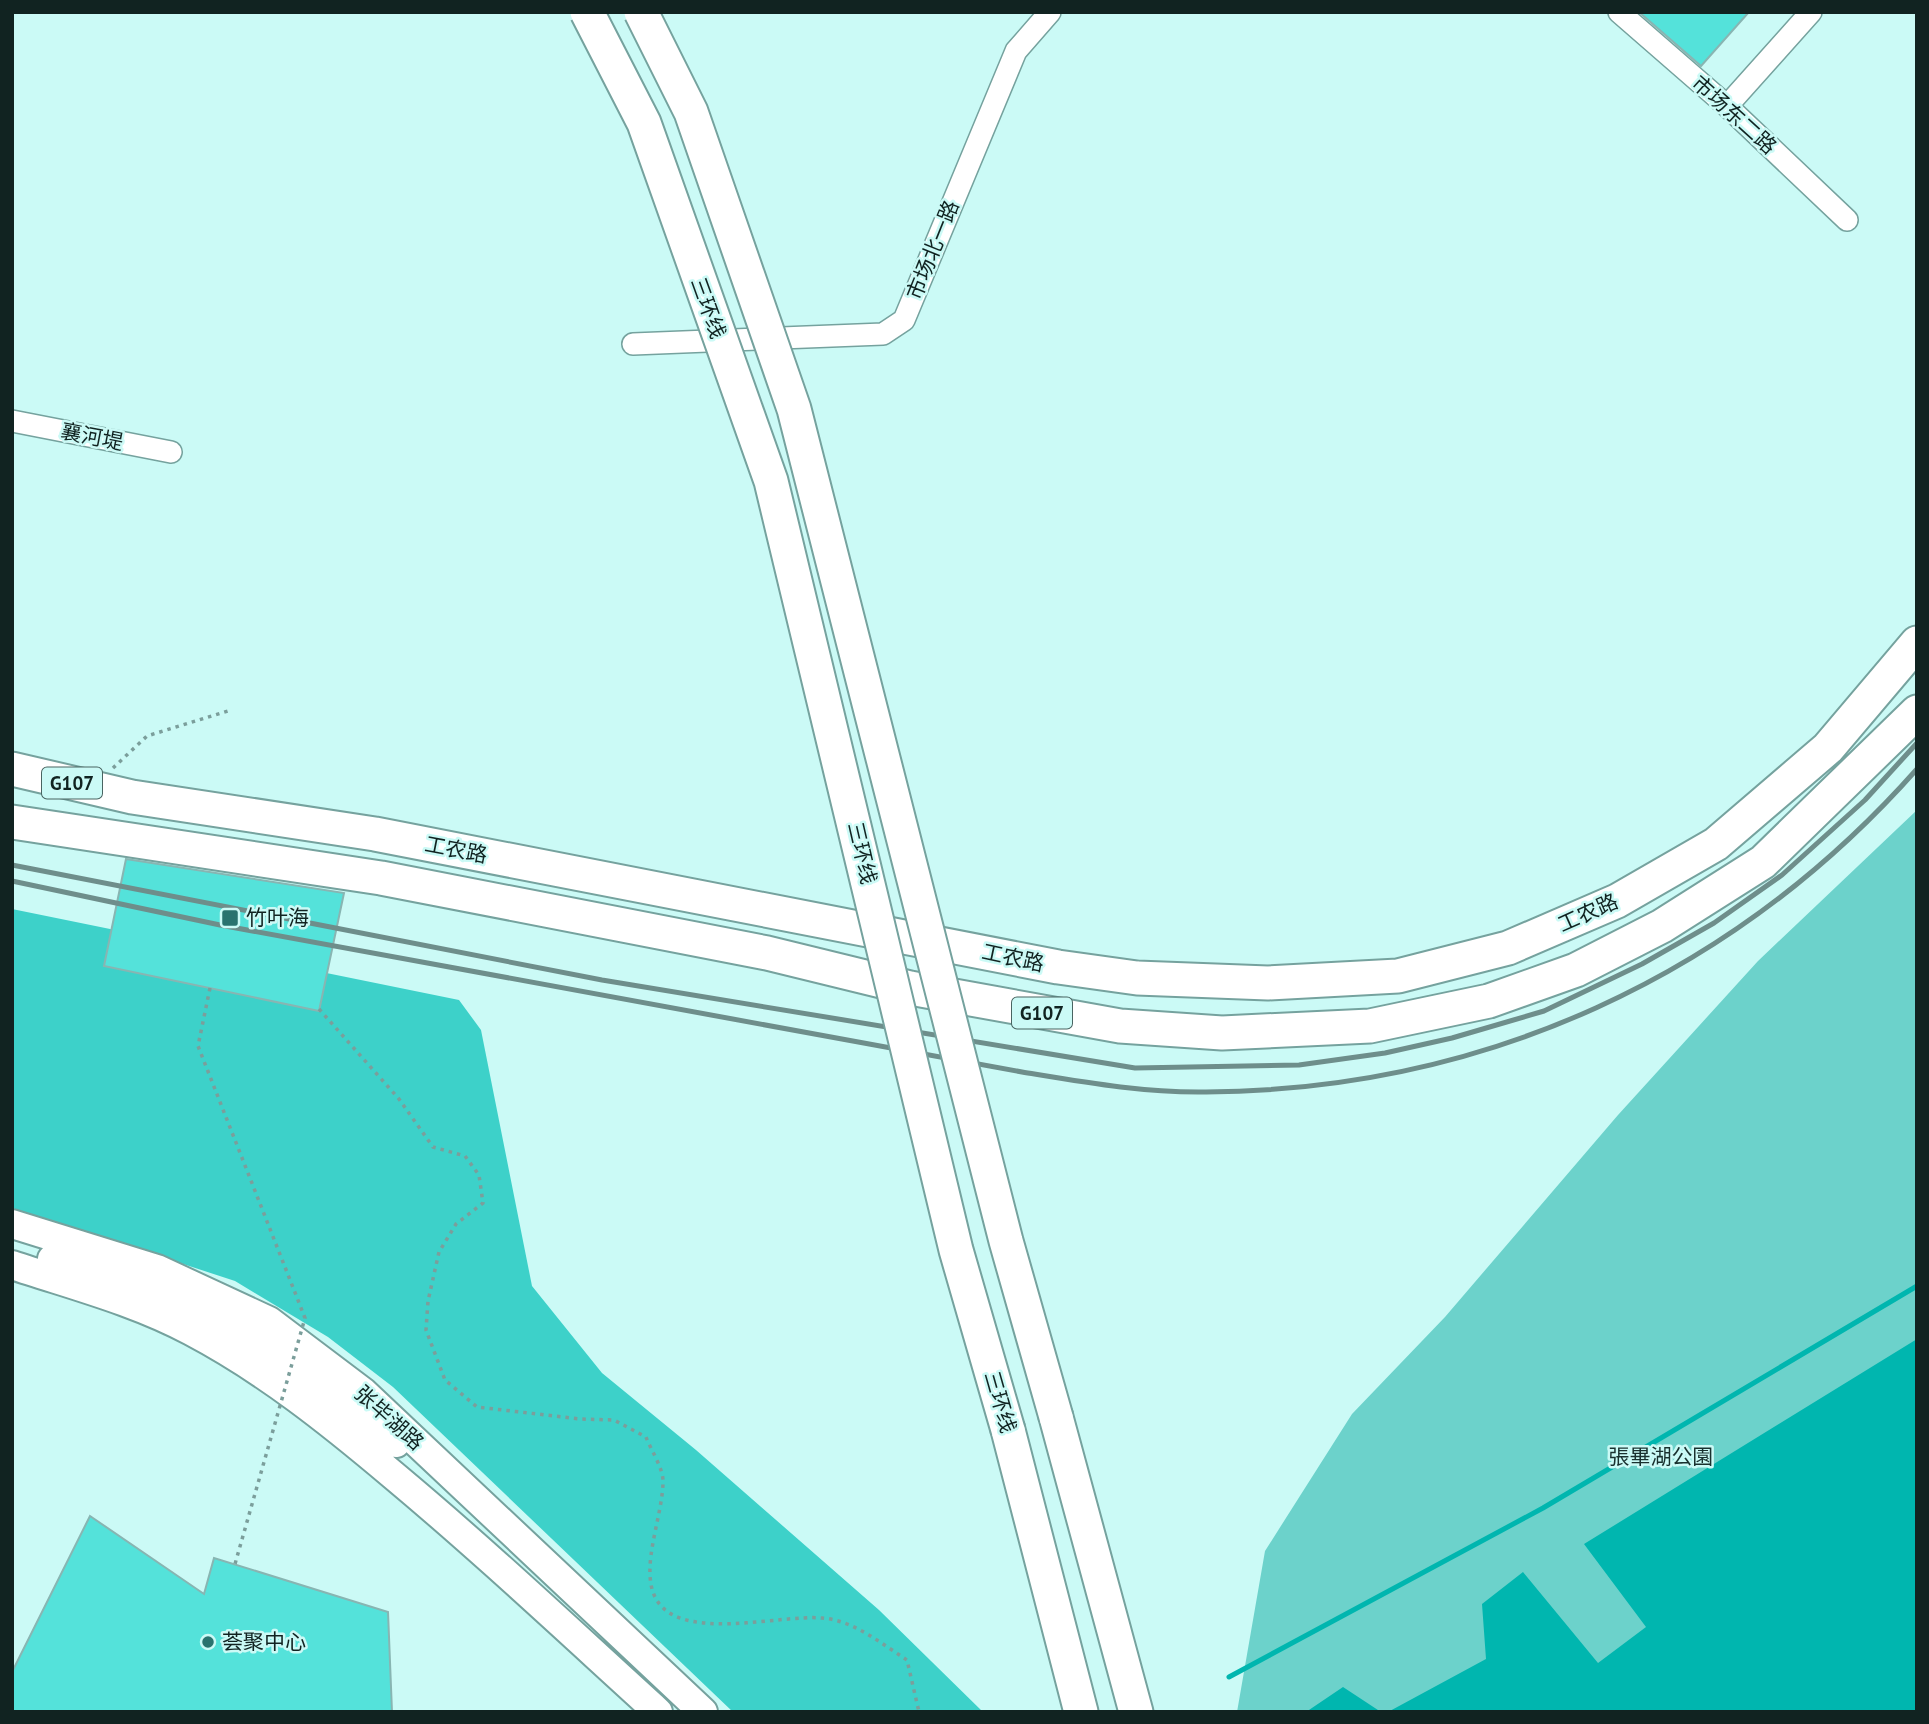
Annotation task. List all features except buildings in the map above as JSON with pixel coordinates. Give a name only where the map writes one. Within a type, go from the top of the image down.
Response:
[{"type":"highway","name":"三环线","points":[[587,12],[644,123],[771,481],[815,654],[956,1250],[1008,1430],[1082,1712]]},
{"type":"highway","name":"三环线","points":[[641,12],[691,112],[794,409],[1006,1241],[1136,1712]]},
{"type":"highway","name":"工农路","points":[[12,769],[132,797],[375,834],[1098,973],[1137,978],[1268,983],[1398,976],[1508,948],[1617,901],[1716,844],[1828,748],[1917,643]]},
{"type":"highway","name":"工农路","points":[[12,822],[381,878],[767,954],[910,988],[1120,1026],[1222,1033],[1370,1026],[1489,1001],[1576,970],[1661,926],[1763,862],[1917,712]]},
{"type":"main road","name":"张毕湖路","points":[[12,1224],[157,1269],[269,1321],[363,1392],[703,1712]]},
{"type":"main road","points":[[12,1247],[169,1298],[262,1347],[333,1395],[390,1439],[455,1479]]},
{"type":"main road","name":"张毕湖路","points":[[12,1265],[132,1305],[189,1329],[246,1362],[330,1423],[442,1515],[657,1712]]},
{"type":"street","name":"市场北一路","points":[[632,344],[883,334],[904,320],[1016,51],[1050,12]]},
{"type":"street","name":"市场东二路","points":[[1619,12],[1727,106],[1847,220]]},
{"type":"street","points":[[1727,106],[1811,12]]},
{"type":"street","name":"襄河堤","points":[[12,421],[171,452]]},
{"type":"path","points":[[91,787],[147,736],[231,710]]},
{"type":"path","points":[[210,988],[198,1046],[305,1318],[236,1564]]},
{"type":"path","points":[[319,1009],[400,1099],[433,1147],[465,1156],[480,1175],[483,1203],[456,1224],[444,1243],[439,1252],[428,1301],[426,1330],[445,1380],[477,1407],[580,1419],[614,1420],[646,1437],[663,1479],[658,1529],[649,1570],[655,1598],[673,1616],[712,1625],[823,1618],[855,1628],[907,1660],[919,1712]]},
{"type":"green space","name":"張畢湖公園","points":[[1917,810],[1917,1712],[1237,1712],[1265,1551],[1352,1414],[1445,1317],[1618,1115],[1758,961]]},
{"type":"shaded area","points":[[12,909],[459,1000],[481,1030],[532,1286],[602,1373],[696,1450],[879,1610],[983,1712],[733,1712],[393,1387],[328,1337],[235,1281],[12,1208]]},
{"type":"shaded area","points":[[1917,1339],[1917,1712],[1388,1712],[1486,1659],[1482,1604],[1523,1572],[1598,1663],[1646,1627],[1584,1544]]},
{"type":"shaded area","points":[[1343,1687],[1381,1712],[1306,1712]]},
{"type":"waterway","points":[[1229,1677],[1543,1508],[1917,1286]]},
{"type":"railway","points":[[12,865],[602,980],[1135,1068],[1299,1065],[1385,1053],[1452,1038],[1544,1011],[1642,964],[1714,923],[1782,875],[1865,800],[1917,743]]},
{"type":"railway","points":[[12,881],[220,925],[1022,1072],[1137,1089],[1183,1092],[1309,1086],[1408,1070],[1504,1044],[1596,1008],[1684,962],[1767,907],[1845,843],[1917,769]]},
{"type":"place","name":"竹叶海","points":[[230,918]]},
{"type":"place","name":"荟聚中心","points":[[208,1642]]}]
